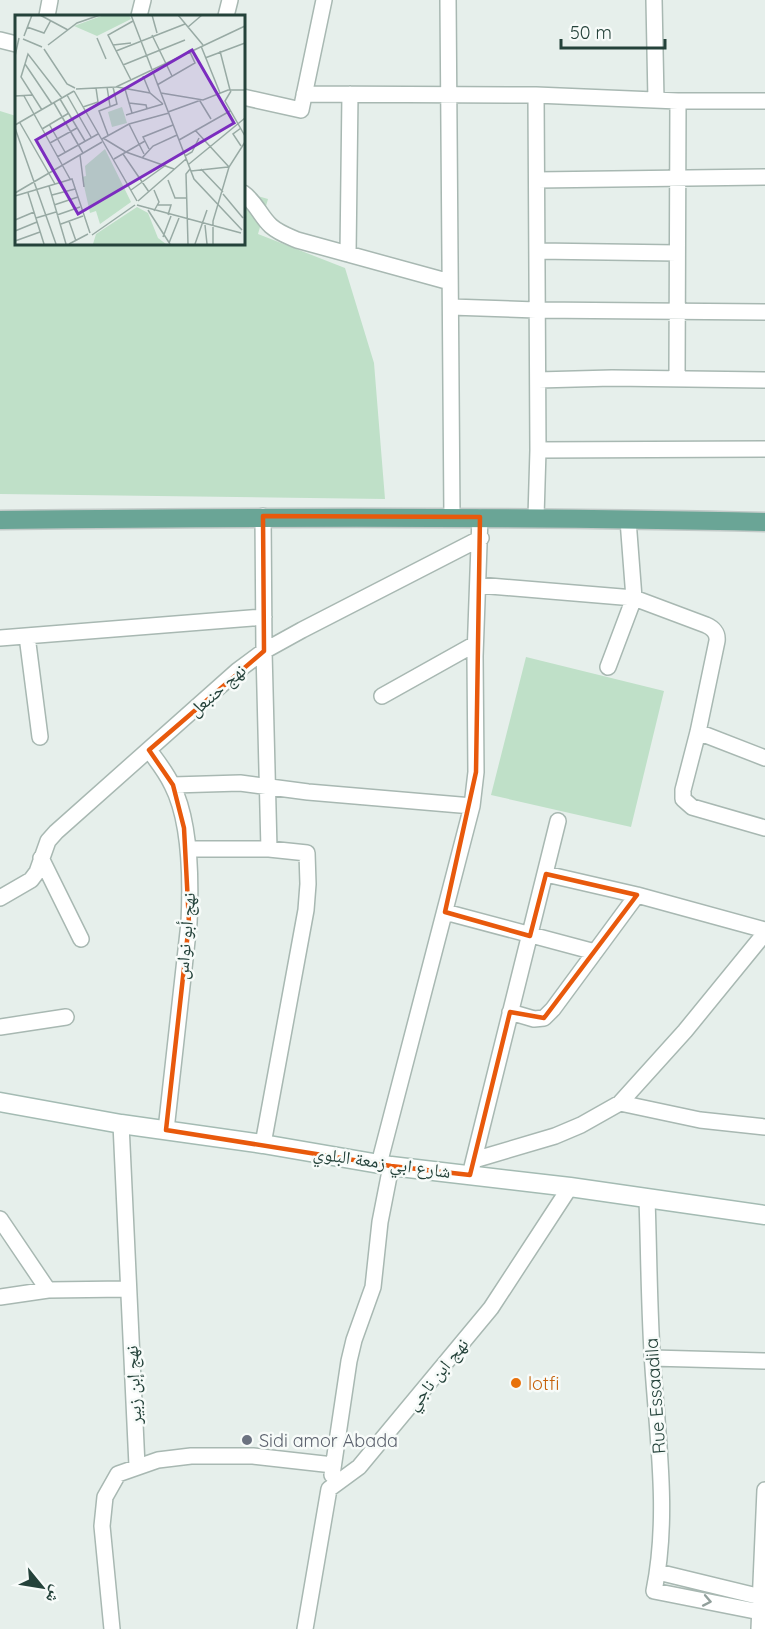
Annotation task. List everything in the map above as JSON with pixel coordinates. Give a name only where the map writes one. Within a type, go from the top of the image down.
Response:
[{"type":"main road","points":[[0,520],[263,516],[765,522]]},
{"type":"main road","name":"شارع ابي زمعة البلوي","points":[[0,1102],[121,1124],[263,1144],[385,1165],[472,1167],[570,1187],[765,1215]]},
{"type":"street","points":[[47,15],[50,0]]},
{"type":"street","points":[[140,15],[143,0]]},
{"type":"street","points":[[226,15],[230,0]]},
{"type":"street","points":[[244,97],[301,110],[324,0]]},
{"type":"street","points":[[448,0],[452,517]]},
{"type":"street","points":[[654,0],[656,100]]},
{"type":"street","points":[[0,40],[15,44]]},
{"type":"street","points":[[304,94],[536,95],[678,101],[765,101]]},
{"type":"street","points":[[348,254],[350,94]]},
{"type":"street","points":[[536,95],[538,380],[536,518]]},
{"type":"street","points":[[676,378],[678,101]]},
{"type":"street","points":[[537,180],[765,177]]},
{"type":"street","points":[[244,194],[254,202],[265,220],[281,233],[297,240],[450,282]]},
{"type":"street","points":[[537,251],[677,253]]},
{"type":"street","points":[[451,307],[765,312]]},
{"type":"street","points":[[538,380],[676,378],[765,380]]},
{"type":"street","points":[[538,450],[765,449]]},
{"type":"street","points":[[263,516],[269,849]]},
{"type":"street","points":[[305,1629],[349,1361],[373,1287],[385,1165],[472,806],[476,772],[475,644],[481,538],[480,517]]},
{"type":"street","points":[[608,667],[634,598],[628,520]]},
{"type":"street","name":"نهج حنبعل","points":[[0,898],[31,880],[37,872],[48,841],[56,832],[237,671],[264,651],[481,538]]},
{"type":"street","points":[[478,585],[634,598],[706,625],[716,633],[717,641],[698,732],[683,790],[685,802],[692,807],[765,828]]},
{"type":"street","points":[[0,638],[264,617]]},
{"type":"street","points":[[27,636],[40,737]]},
{"type":"street","points":[[382,696],[475,644]]},
{"type":"street","points":[[698,732],[765,758]]},
{"type":"street","name":"نهج أبو نواس","points":[[149,750],[173,785],[179,801],[188,849],[190,891],[189,923],[166,1130]]},
{"type":"street","points":[[173,785],[240,783],[267,788],[472,806]]},
{"type":"street","points":[[472,1167],[558,821]]},
{"type":"street","points":[[188,849],[269,849],[307,854],[308,884],[302,930],[263,1144]]},
{"type":"street","points":[[41,858],[81,939]]},
{"type":"street","points":[[472,1167],[555,1136],[620,1103],[685,1031],[765,931],[637,895],[546,874]]},
{"type":"street","points":[[510,1012],[534,1019],[544,1018],[637,895]]},
{"type":"street","points":[[446,912],[595,952]]},
{"type":"street","points":[[0,1027],[66,1017]]},
{"type":"street","points":[[620,1103],[700,1120],[765,1126]]},
{"type":"street","name":"نهج إبن زبير","points":[[121,1124],[136,1466]]},
{"type":"street","name":"نهج ابن ناجي","points":[[329,1489],[359,1467],[491,1308],[570,1187]]},
{"type":"street","name":"Rue Essaadila","points":[[647,1199],[652,1358],[663,1521],[654,1591],[763,1604]]},
{"type":"street","points":[[0,1219],[48,1290]]},
{"type":"street","points":[[0,1297],[48,1290],[127,1289]]},
{"type":"street","points":[[652,1358],[765,1361]]},
{"type":"street","points":[[112,1629],[102,1526],[105,1497],[118,1474],[136,1466],[165,1459],[228,1456],[253,1456],[333,1465]]},
{"type":"street","points":[[759,1629],[763,1604],[765,1490]]},
{"type":"street","points":[[658,1572],[763,1604]]},
{"type":"highlighted area","points":[[263,516],[480,517],[476,772],[445,912],[530,936],[546,874],[637,895],[544,1018],[510,1012],[470,1175],[391,1166],[166,1130],[189,923],[184,828],[173,785],[149,750],[264,651]]},
{"type":"green space","points":[[0,111],[15,116],[15,244],[244,244],[244,192],[268,199],[258,234],[345,268],[374,363],[385,499],[0,494]]},
{"type":"green space","points":[[526,657],[664,691],[631,827],[491,795]]},
{"type":"place","name":"lotfi","points":[[516,1383]]},
{"type":"place","name":"Sidi amor Abada","points":[[247,1440]]}]
